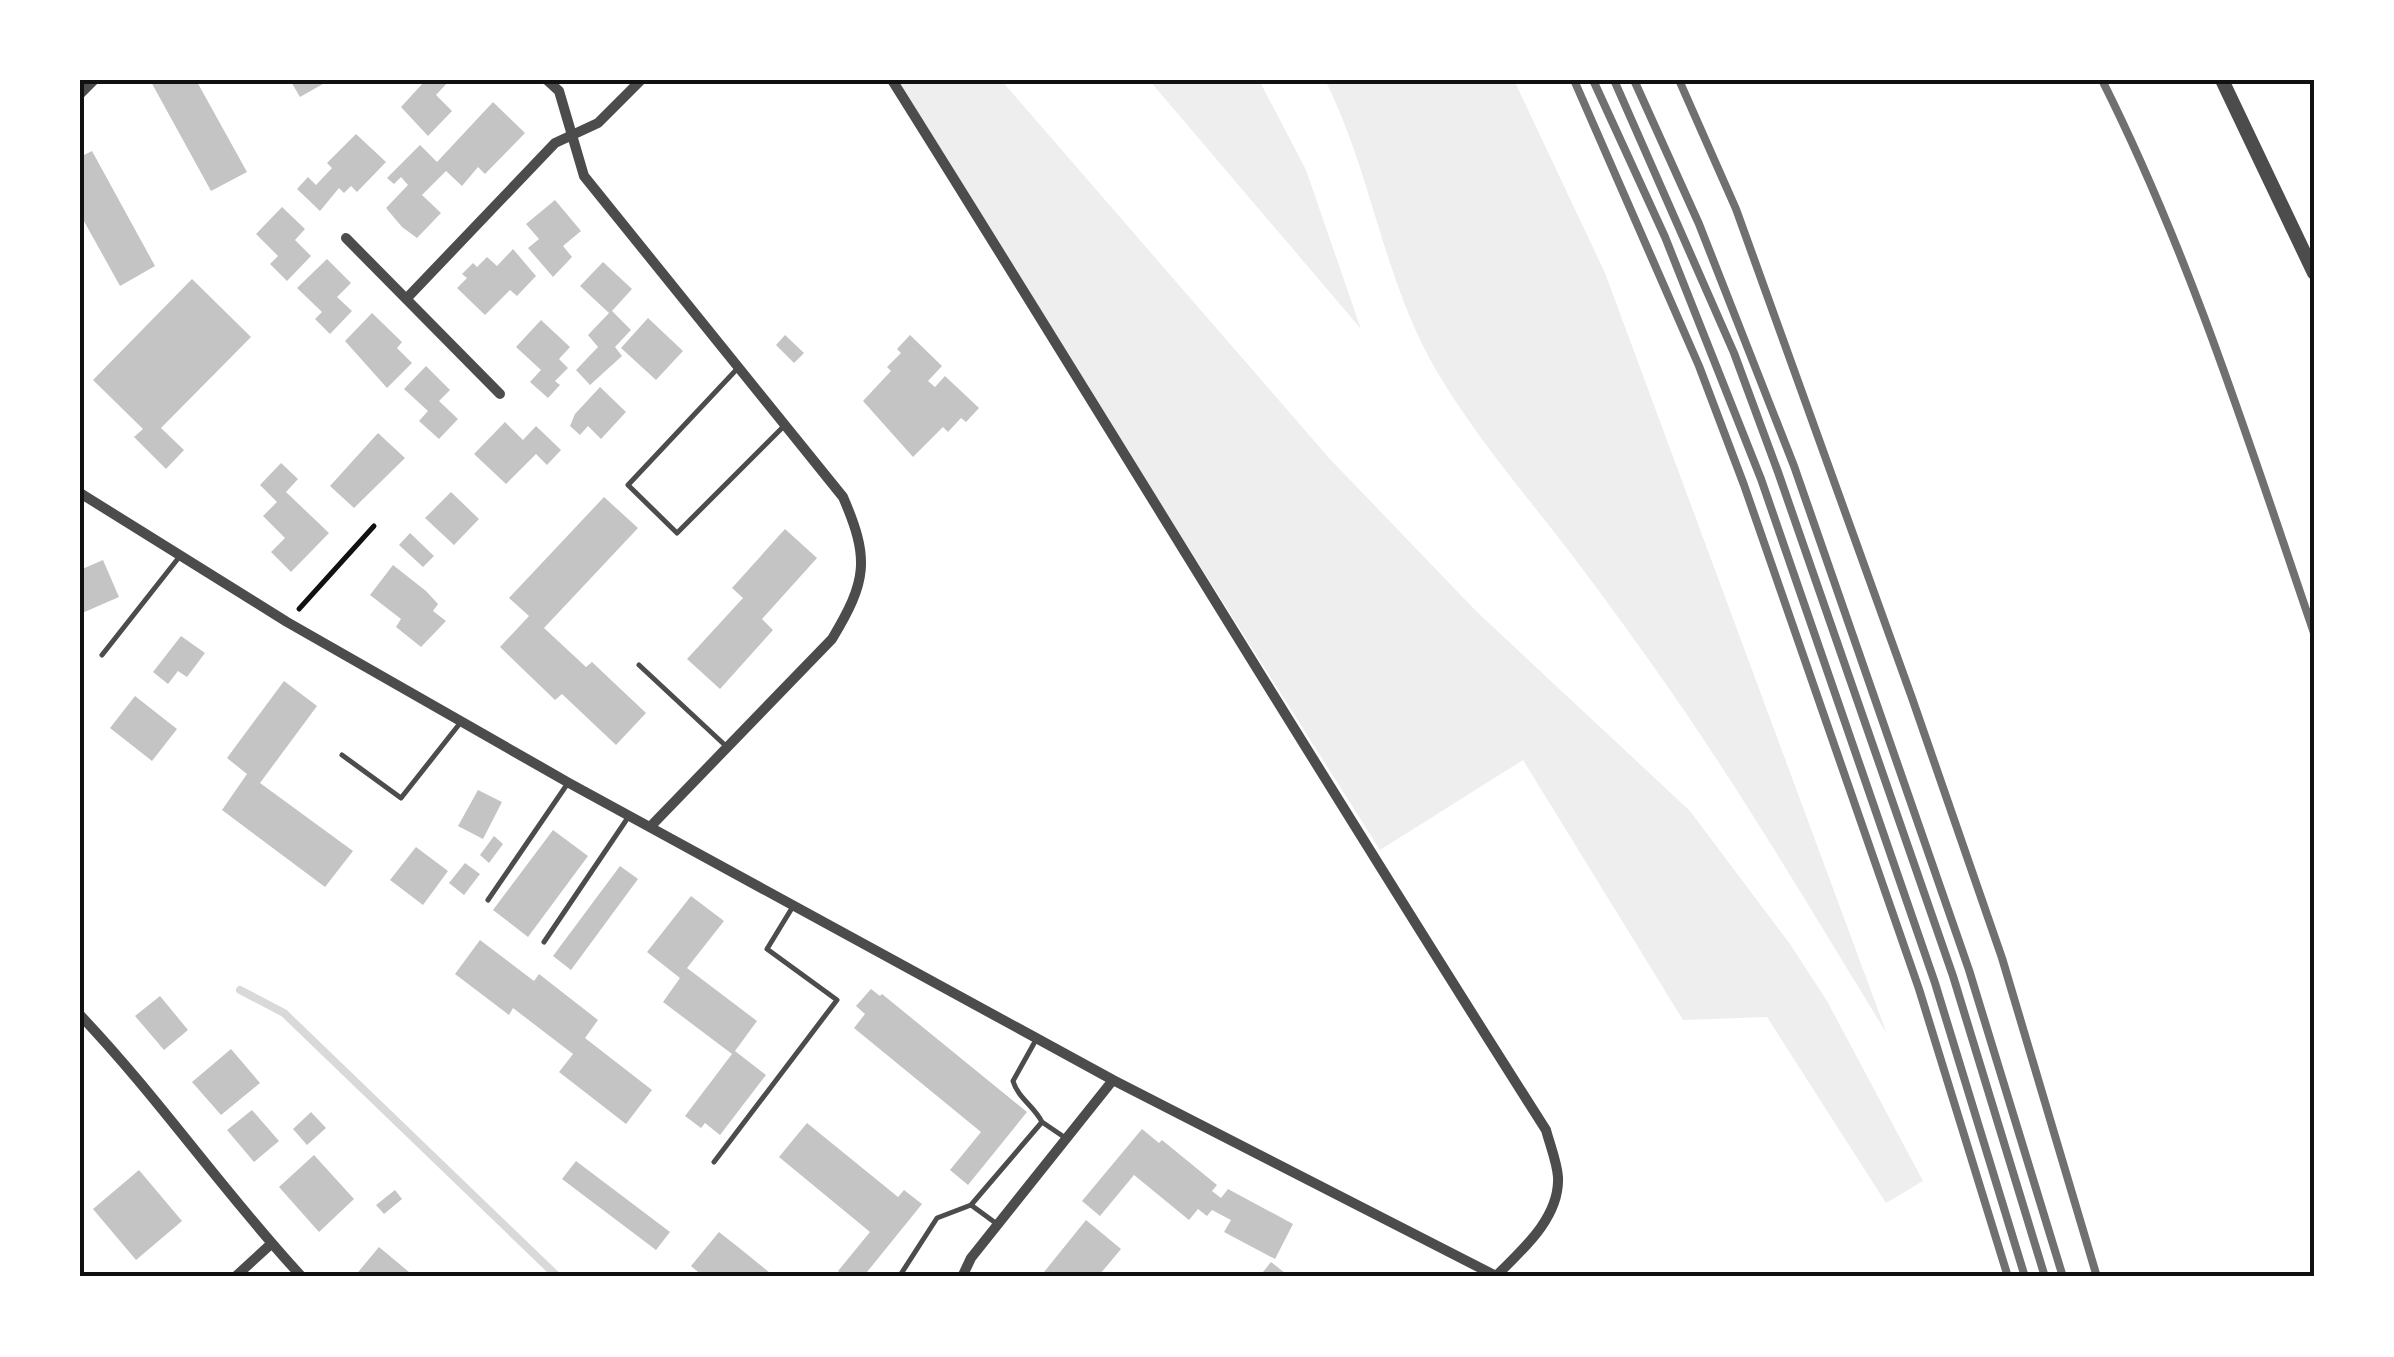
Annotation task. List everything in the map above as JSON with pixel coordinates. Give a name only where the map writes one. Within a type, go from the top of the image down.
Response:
[{"type":"street","points":[[80,94],[94,80]]},
{"type":"street","points":[[548,80],[559,91],[584,176],[843,497],[859,534],[862,569],[853,604],[832,639],[650,826]]},
{"type":"street","points":[[408,298],[554,144],[598,123],[641,80]]},
{"type":"street","points":[[80,493],[287,622],[568,783],[1113,1080],[1496,1277],[1524,1249],[1551,1210],[1558,1178],[1546,1130],[1341,809],[892,80]]},
{"type":"street","points":[[2222,80],[2314,273]]},
{"type":"street","points":[[346,238],[500,394]]},
{"type":"street","points":[[80,1015],[118,1055],[302,1277]]},
{"type":"street","points":[[962,1277],[997,1224],[1113,1080]]},
{"type":"street","points":[[235,1277],[271,1244]]},
{"type":"lane","points":[[739,367],[628,485],[677,534],[785,424]]},
{"type":"lane","points":[[102,654],[180,556]]},
{"type":"lane","points":[[639,666],[727,747]]},
{"type":"lane","points":[[342,755],[402,798],[461,722]]},
{"type":"lane","points":[[488,900],[568,783]]},
{"type":"lane","points":[[544,942],[630,816]]},
{"type":"lane","points":[[714,1162],[837,1000],[767,949],[794,905]]},
{"type":"lane","points":[[1037,1038],[1013,1080],[1016,1092],[1033,1107],[1042,1122],[1066,1138]]},
{"type":"lane","points":[[899,1277],[937,1218],[971,1205],[1042,1122]]},
{"type":"lane","points":[[971,1205],[997,1224]]},
{"type":"path","points":[[287,622],[374,526]]},
{"type":"shaded area","points":[[892,80],[1001,80],[1329,458],[1477,612],[1690,811],[1790,944],[1827,1001],[1923,1181],[1886,1203],[1767,1017],[1683,1020],[1523,760],[1380,850]]},
{"type":"shaded area","points":[[1149,80],[1259,80],[1306,170],[1361,329]]},
{"type":"shaded area","points":[[1325,80],[1514,80],[1605,273],[1887,1034],[1682,708],[1485,443],[1436,370],[1403,299],[1355,152]]},
{"type":"building","points":[[150,80],[196,80],[247,172],[211,191]]},
{"type":"building","points":[[290,80],[330,80],[300,97]]},
{"type":"building","points":[[420,80],[450,80],[436,95],[452,111],[428,136],[401,107],[423,83]]},
{"type":"building","points":[[493,102],[525,133],[485,174],[478,167],[462,186],[446,171],[422,195],[441,213],[417,238],[386,208],[408,185],[401,177],[394,184],[387,178],[420,145],[437,162]]},
{"type":"building","points":[[356,134],[386,162],[357,192],[351,186],[344,193],[339,188],[320,211],[297,189],[308,177],[316,185],[332,168],[327,163]]},
{"type":"building","points":[[92,151],[155,266],[120,286],[80,214],[80,157]]},
{"type":"building","points":[[555,200],[581,231],[563,246],[572,257],[553,277],[528,248],[539,239],[526,224]]},
{"type":"building","points":[[282,207],[305,229],[295,240],[311,256],[287,281],[270,264],[278,256],[256,234]]},
{"type":"building","points":[[513,249],[536,276],[517,296],[510,290],[485,315],[457,288],[467,278],[462,274],[487,257],[497,266]]},
{"type":"building","points":[[327,259],[351,283],[337,297],[352,311],[330,334],[315,319],[322,312],[297,288]]},
{"type":"building","points":[[603,262],[632,289],[612,311],[631,330],[615,347],[622,356],[590,385],[576,370],[598,347],[588,335],[609,313],[580,286]]},
{"type":"building","points":[[192,279],[251,337],[161,428],[184,450],[166,469],[134,437],[143,429],[93,380]]},
{"type":"building","points":[[372,313],[402,342],[397,348],[412,363],[387,388],[345,341]]},
{"type":"building","points":[[648,318],[683,351],[656,380],[621,348]]},
{"type":"building","points":[[541,320],[570,347],[559,359],[568,368],[555,381],[560,385],[548,398],[530,382],[541,370],[516,347]]},
{"type":"building","points":[[785,335],[804,353],[794,363],[776,345]]},
{"type":"building","points":[[910,335],[942,366],[928,381],[935,387],[945,376],[979,408],[966,422],[961,418],[948,432],[943,427],[913,457],[863,401],[891,371],[887,367],[901,353],[897,349]]},
{"type":"building","points":[[426,366],[450,390],[439,401],[458,419],[439,439],[419,421],[428,411],[404,389]]},
{"type":"building","points":[[600,387],[626,412],[601,439],[588,426],[580,435],[570,426],[575,414]]},
{"type":"building","points":[[505,422],[523,440],[536,426],[561,450],[547,465],[536,454],[506,484],[474,454]]},
{"type":"building","points":[[378,433],[405,458],[354,508],[330,486]]},
{"type":"building","points":[[281,463],[298,479],[286,492],[329,533],[291,572],[271,552],[285,538],[263,516],[277,502],[260,485]]},
{"type":"building","points":[[451,492],[479,519],[454,545],[425,518]]},
{"type":"building","points":[[604,497],[638,528],[544,628],[586,667],[592,662],[646,713],[616,745],[562,694],[555,700],[500,647],[529,616],[509,598]]},
{"type":"building","points":[[785,529],[817,558],[762,619],[773,630],[720,689],[687,659],[743,598],[732,588]]},
{"type":"building","points":[[410,533],[434,556],[423,567],[399,545]]},
{"type":"building","points":[[103,560],[119,597],[80,614],[80,570]]},
{"type":"building","points":[[393,565],[426,591],[438,604],[433,611],[446,621],[421,647],[396,627],[401,619],[370,595]]},
{"type":"building","points":[[181,636],[205,653],[187,677],[178,671],[168,684],[153,672]]},
{"type":"building","points":[[284,681],[317,706],[260,783],[353,851],[325,887],[222,810],[247,774],[227,758]]},
{"type":"building","points":[[135,696],[177,729],[152,761],[110,728]]},
{"type":"building","points":[[478,790],[502,802],[483,839],[458,826]]},
{"type":"building","points":[[553,830],[588,856],[528,937],[493,910]]},
{"type":"building","points":[[494,836],[503,844],[489,863],[480,855]]},
{"type":"building","points":[[416,847],[448,871],[423,905],[390,880]]},
{"type":"building","points":[[465,863],[480,874],[464,895],[449,883]]},
{"type":"building","points":[[620,866],[638,879],[571,970],[553,956]]},
{"type":"building","points":[[691,896],[724,921],[687,968],[757,1021],[735,1051],[766,1075],[720,1135],[705,1123],[701,1128],[685,1116],[732,1054],[663,1002],[680,978],[647,952]]},
{"type":"building","points":[[480,940],[534,981],[539,974],[598,1020],[585,1038],[652,1090],[626,1124],[559,1072],[573,1054],[513,1008],[509,1015],[455,974]]},
{"type":"building","points":[[871,989],[1027,1112],[968,1185],[950,1170],[981,1132],[854,1028],[865,1014],[856,1006]]},
{"type":"building","points":[[160,996],[188,1030],[164,1050],[135,1016]]},
{"type":"building","points":[[231,1049],[260,1083],[221,1115],[192,1082]]},
{"type":"building","points":[[252,1110],[279,1141],[254,1162],[227,1130]]},
{"type":"building","points":[[311,1112],[326,1128],[307,1145],[293,1129]]},
{"type":"building","points":[[807,1123],[898,1197],[904,1190],[922,1204],[863,1277],[844,1277],[838,1271],[870,1232],[779,1157]]},
{"type":"building","points":[[1142,1129],[1159,1143],[1162,1140],[1217,1185],[1212,1191],[1221,1198],[1228,1189],[1293,1224],[1275,1259],[1224,1232],[1231,1220],[1212,1210],[1207,1216],[1198,1209],[1189,1220],[1134,1175],[1100,1216],[1082,1201]]},
{"type":"building","points":[[314,1155],[354,1199],[319,1232],[279,1187]]},
{"type":"building","points":[[576,1161],[670,1232],[656,1250],[562,1179]]},
{"type":"building","points":[[139,1170],[182,1221],[136,1260],[93,1209]]},
{"type":"building","points":[[395,1190],[402,1199],[384,1214],[376,1205]]},
{"type":"building","points":[[1086,1220],[1121,1249],[1097,1277],[1040,1277]]},
{"type":"building","points":[[719,1232],[775,1277],[704,1277],[691,1266]]},
{"type":"building","points":[[379,1247],[415,1277],[354,1277]]},
{"type":"building","points":[[1271,1262],[1285,1273],[1281,1277],[1259,1277]]},
{"type":"waterway","points":[[240,990],[284,1013],[558,1277]]},
{"type":"railway","points":[[1574,80],[1699,366],[1744,485],[1919,989],[2008,1277]]},
{"type":"railway","points":[[1593,80],[1665,237],[1761,479],[1935,983],[2025,1277]]},
{"type":"railway","points":[[1614,80],[1734,353],[1778,472],[1953,976],[2045,1277]]},
{"type":"railway","points":[[1634,80],[1699,224],[1794,466],[1969,970],[2063,1277]]},
{"type":"railway","points":[[1679,80],[1736,209],[1912,698],[2002,958],[2097,1277]]},
{"type":"railway","points":[[2102,80],[2191,283],[2314,633]]}]
